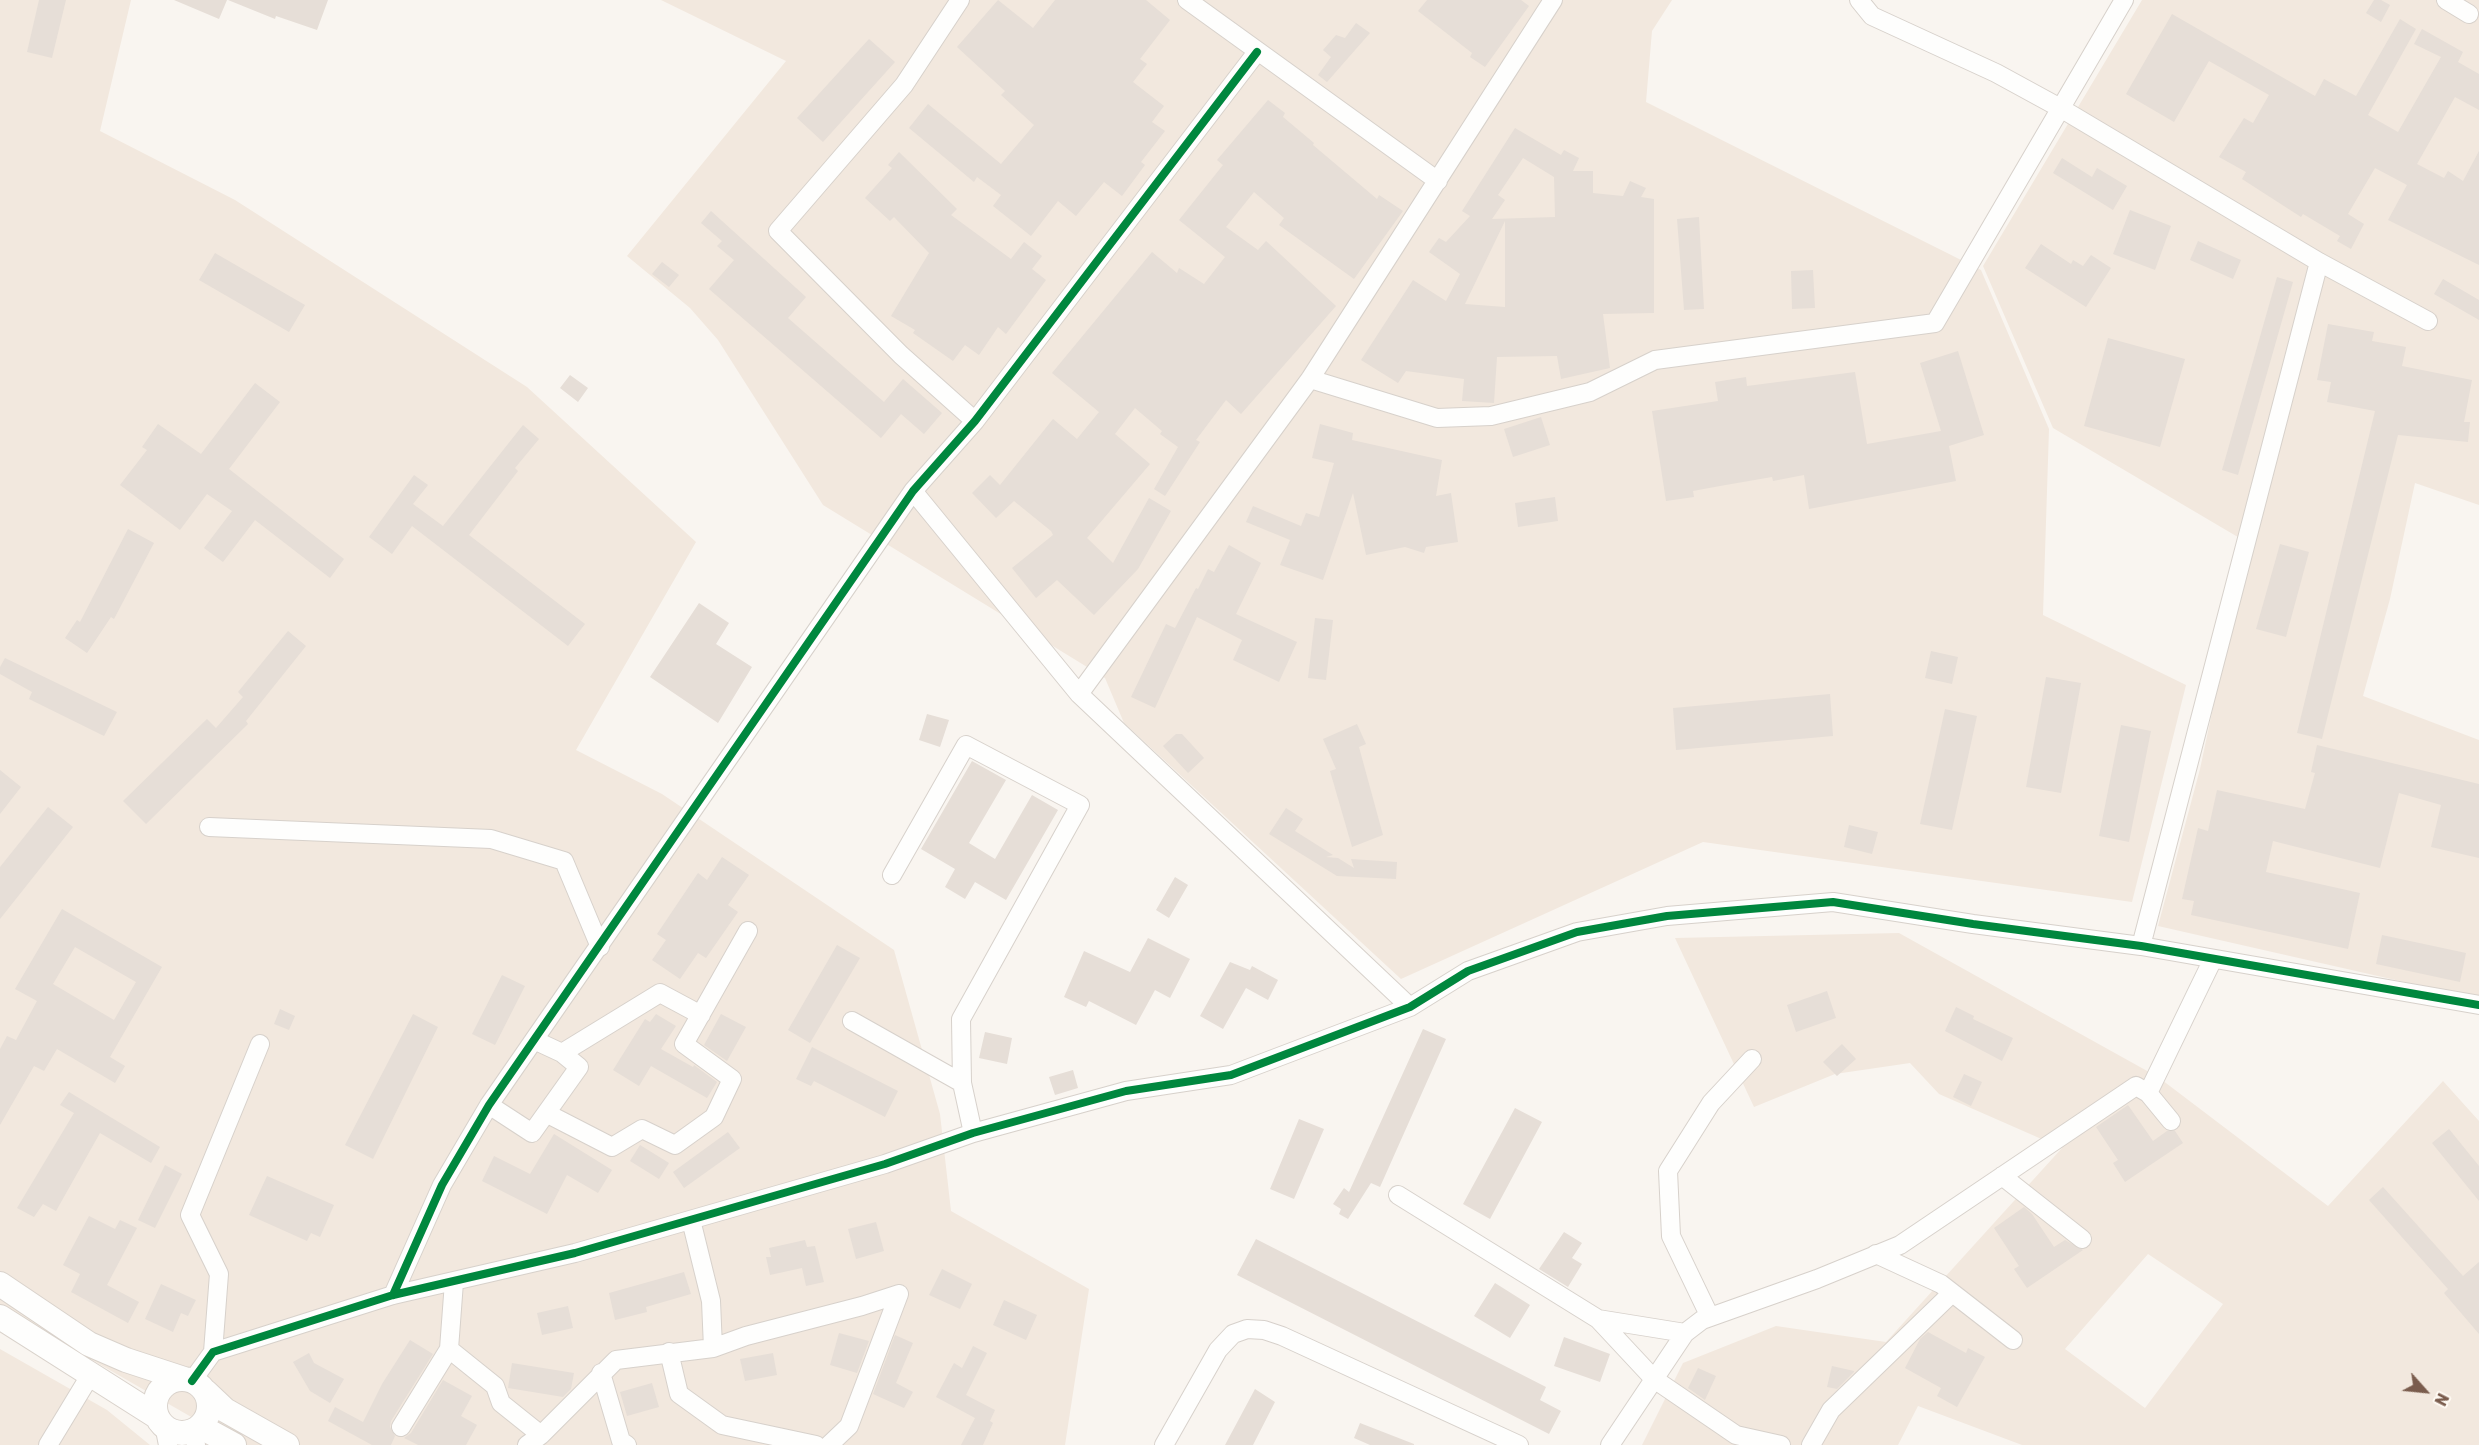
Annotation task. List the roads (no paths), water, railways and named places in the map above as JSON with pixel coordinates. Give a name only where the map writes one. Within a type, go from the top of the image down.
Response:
[{"type":"main road","points":[[0,1284],[89,1344],[194,1384],[225,1410],[287,1445]]},
{"type":"main road","points":[[0,1317],[91,1374],[163,1429],[197,1434],[234,1445]]},
{"type":"main road","points":[[163,1429],[155,1401],[159,1390],[175,1380],[194,1384]]},
{"type":"main road","points":[[194,1384],[209,1413],[197,1434]]},
{"type":"street","points":[[960,0],[904,85],[778,231],[901,355],[975,421]]},
{"type":"street","points":[[1187,0],[1438,181]]},
{"type":"street","points":[[1079,694],[1310,379],[1553,0]]},
{"type":"street","points":[[1859,0],[1872,16],[1996,73],[2062,109],[2319,262],[2428,321]]},
{"type":"street","points":[[1310,379],[1437,418],[1491,416],[1590,392],[1655,360],[1935,323],[2124,0]]},
{"type":"street","points":[[2446,0],[2469,14]]},
{"type":"street","points":[[393,1294],[441,1185],[489,1105],[914,491],[975,421],[1257,52]]},
{"type":"street","points":[[2141,946],[2319,262]]},
{"type":"street","points":[[914,491],[1079,694],[1410,1007]]},
{"type":"street","points":[[892,875],[966,745],[1080,805],[961,1019],[962,1083],[973,1133]]},
{"type":"street","points":[[209,827],[491,839],[564,861],[600,947]]},
{"type":"street","points":[[213,1352],[393,1294],[575,1254],[885,1164],[973,1133],[1126,1090],[1231,1075],[1410,1007],[1468,971],[1577,932],[1667,916],[1833,902],[1973,924],[2141,946],[2479,1005]]},
{"type":"street","points":[[546,1113],[612,1147],[642,1129],[675,1145],[714,1117],[732,1079],[684,1044],[748,931]]},
{"type":"street","points":[[2148,1092],[2213,959]]},
{"type":"street","points":[[562,1053],[660,993],[701,1015]]},
{"type":"street","points":[[852,1022],[962,1083]]},
{"type":"street","points":[[489,1105],[532,1133],[579,1067],[562,1053],[534,1040]]},
{"type":"street","points":[[194,1384],[213,1352],[219,1274],[190,1215],[260,1044]]},
{"type":"street","points":[[1710,1317],[1671,1236],[1668,1171],[1711,1103],[1752,1059]]},
{"type":"street","points":[[1610,1445],[1685,1333],[1710,1317],[1900,1245],[2136,1086],[2148,1092],[2171,1121]]},
{"type":"street","points":[[2002,1176],[2082,1239]]},
{"type":"street","points":[[1398,1195],[1598,1319],[1654,1379],[1736,1435],[1781,1445]]},
{"type":"street","points":[[691,1220],[711,1301],[713,1348]]},
{"type":"street","points":[[1876,1254],[1941,1284],[2013,1340]]},
{"type":"street","points":[[401,1427],[448,1349],[454,1282]]},
{"type":"street","points":[[1811,1445],[1831,1410],[1952,1293]]},
{"type":"street","points":[[448,1349],[495,1386],[501,1403],[534,1440],[616,1360],[713,1348],[746,1336],[899,1294],[849,1426],[828,1445]]},
{"type":"street","points":[[1598,1319],[1685,1333]]},
{"type":"street","points":[[1164,1445],[1218,1350],[1233,1334],[1247,1329],[1264,1330],[1282,1336],[1519,1445]]},
{"type":"street","points":[[669,1352],[679,1394],[722,1425],[816,1445]]},
{"type":"street","points":[[601,1373],[621,1440],[627,1445]]},
{"type":"street","points":[[48,1445],[91,1374]]}]
